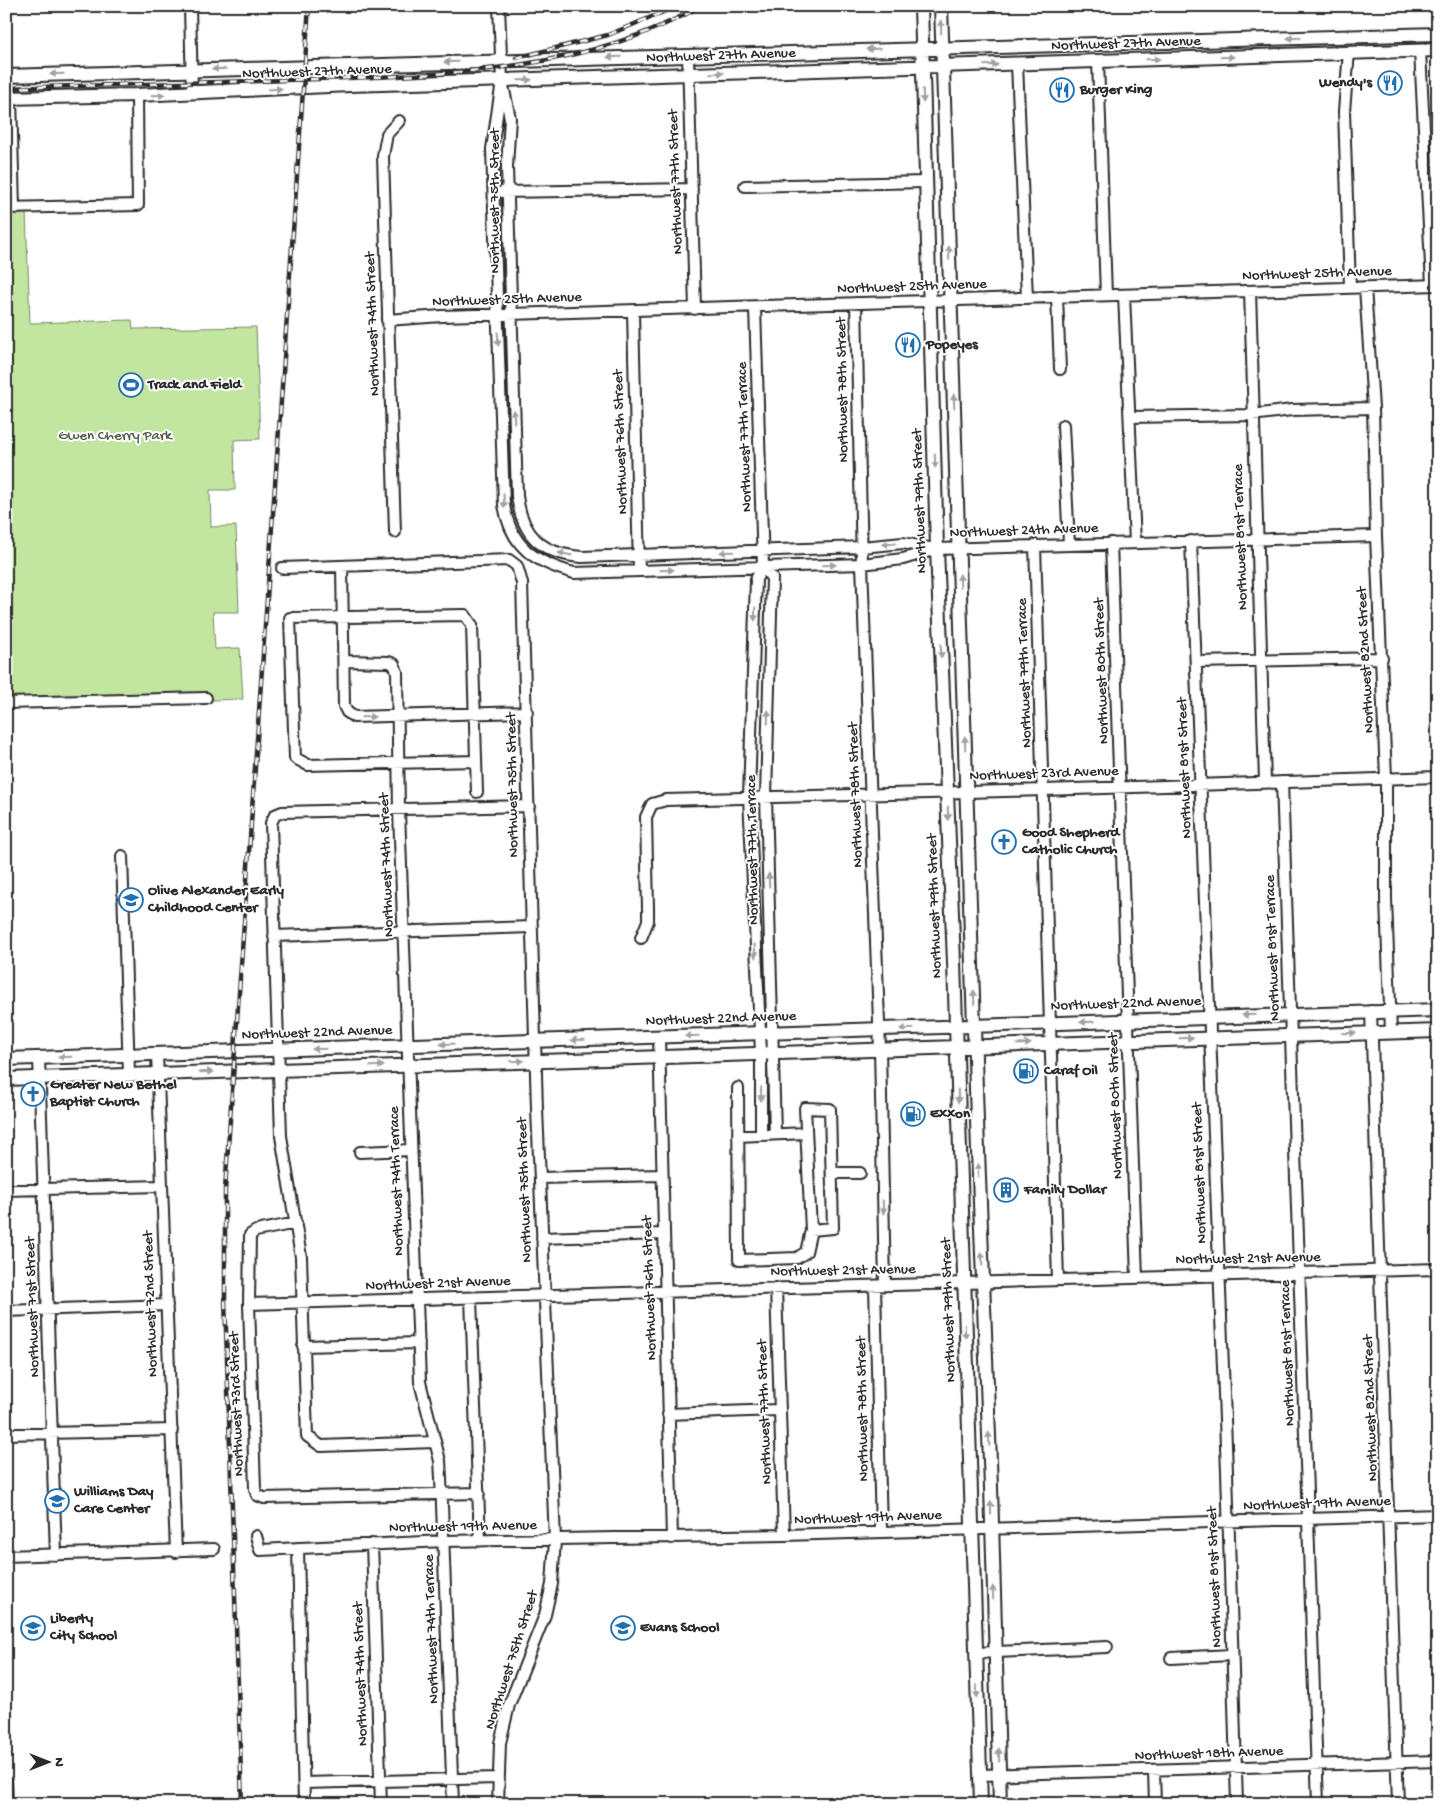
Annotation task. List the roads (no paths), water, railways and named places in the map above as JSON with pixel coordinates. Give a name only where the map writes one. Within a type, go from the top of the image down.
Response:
[{"type":"main road","name":"Northwest 79th Street","points":[[921,6],[937,550],[950,866],[981,1804]]},
{"type":"main road","points":[[941,6],[1000,1804]]},
{"type":"main road","points":[[1349,52],[1353,46],[1361,42],[1400,41],[1412,34]]},
{"type":"main road","name":"Northwest 27th Avenue","points":[[6,76],[922,47],[1435,34]]},
{"type":"main road","points":[[1420,51],[1435,34]]},
{"type":"main road","points":[[1326,53],[1343,36]]},
{"type":"main road","points":[[1178,59],[1180,51],[1205,41]]},
{"type":"main road","points":[[1098,60],[1107,51],[1150,47],[1162,42]]},
{"type":"main road","name":"Northwest 27th Avenue","points":[[9,98],[136,96],[322,86],[1438,50]]},
{"type":"main road","points":[[814,51],[814,69]]},
{"type":"main road","points":[[651,56],[651,75]]},
{"type":"main road","points":[[934,426],[955,425]]},
{"type":"main road","points":[[942,672],[963,671]]},
{"type":"main road","points":[[950,866],[958,904],[964,914],[971,920]]},
{"type":"main road","name":"Northwest 22nd Avenue","points":[[6,1059],[955,1028],[1209,1016],[1438,1010]]},
{"type":"main road","points":[[6,1079],[1438,1030]]},
{"type":"main road","points":[[960,1153],[978,1151]]},
{"type":"main road","points":[[968,1419],[988,1419]]},
{"type":"street","points":[[190,6],[192,93]]},
{"type":"street","name":"Northwest 75th Street","points":[[499,6],[502,81],[492,149],[504,504],[511,531]]},
{"type":"street","points":[[1420,51],[1435,285]]},
{"type":"street","points":[[1349,52],[1344,111],[1350,287]]},
{"type":"street","name":"Northwest 77th Street","points":[[688,55],[695,309]]},
{"type":"street","points":[[1098,60],[1106,295]]},
{"type":"street","points":[[1017,64],[1027,298]]},
{"type":"street","name":"Northwest 75th Street","points":[[502,81],[510,118],[509,251],[518,509],[530,534],[539,543],[564,555],[639,555],[763,551],[862,547],[903,543],[937,550]]},
{"type":"street","points":[[9,98],[10,208],[138,205],[136,96]]},
{"type":"street","name":"Northwest 74th Street","points":[[395,532],[387,320],[384,146],[387,134],[399,121]]},
{"type":"street","points":[[745,186],[926,182]]},
{"type":"street","points":[[493,192],[692,189]]},
{"type":"street","points":[[495,251],[509,251]]},
{"type":"street","name":"Northwest 25th Avenue","points":[[387,320],[1435,285]]},
{"type":"street","name":"Northwest 82nd Street","points":[[1365,287],[1373,408],[1376,536],[1382,658],[1386,778],[1386,899],[1391,1032]]},
{"type":"street","name":"Northwest 81st Terrace","points":[[1250,291],[1252,415],[1265,782]]},
{"type":"street","points":[[1124,295],[1135,543]]},
{"type":"street","points":[[1057,297],[1060,369]]},
{"type":"street","name":"Northwest 78th Street","points":[[856,303],[862,564],[883,1158],[880,1285],[881,1532]]},
{"type":"street","name":"Northwest 77th Terrace","points":[[755,307],[763,567],[756,579],[750,797],[766,1034],[776,1134]]},
{"type":"street","name":"Northwest 76th Street","points":[[633,311],[639,571]]},
{"type":"street","points":[[500,386],[513,385]]},
{"type":"street","points":[[1130,417],[1252,415],[1292,410],[1373,408]]},
{"type":"street","points":[[1063,425],[1069,544]]},
{"type":"street","points":[[502,449],[515,448]]},
{"type":"street","name":"Northwest 24th Avenue","points":[[511,531],[526,552],[550,566],[574,573],[862,564],[903,559],[937,550],[959,548],[1376,536]]},
{"type":"street","name":"Northwest 81st Street","points":[[1191,541],[1220,1274],[1237,1804]]},
{"type":"street","name":"Northwest 80th Street","points":[[1112,543],[1137,1278]]},
{"type":"street","name":"Northwest 79th Terrace","points":[[1035,545],[1058,1280]]},
{"type":"street","name":"Northwest 75th Street","points":[[342,566],[509,560],[517,566],[522,583],[531,927],[555,1540],[552,1584],[545,1615],[509,1704],[500,1743],[497,1778],[498,1804]]},
{"type":"street","points":[[282,568],[342,566],[344,706],[347,712],[354,717],[526,712]]},
{"type":"street","name":"Northwest 77th Terrace","points":[[763,567],[772,578],[766,796],[766,1034]]},
{"type":"street","points":[[476,761],[308,765],[295,758],[290,618],[465,615],[472,625],[477,792]]},
{"type":"street","points":[[1196,662],[1382,658]]},
{"type":"street","name":"Northwest 74th Street","points":[[344,661],[385,661],[394,664],[397,672],[399,811],[408,1065]]},
{"type":"street","points":[[753,679],[769,679]]},
{"type":"street","points":[[6,703],[206,698]]},
{"type":"street","points":[[751,753],[767,754]]},
{"type":"street","name":"Northwest 23rd Avenue","points":[[641,938],[648,921],[646,817],[652,804],[666,800],[1044,790],[1438,776]]},
{"type":"street","name":"Northwest 81st Terrace","points":[[1282,782],[1310,1519],[1318,1804]]},
{"type":"street","points":[[435,1442],[321,1446],[307,1436],[301,1257],[281,1136],[271,823],[275,815],[282,812],[399,811],[529,806]]},
{"type":"street","points":[[122,856],[129,1074]]},
{"type":"street","points":[[274,936],[531,927]]},
{"type":"street","name":"Northwest 82nd Street","points":[[1372,1011],[1398,1804]]},
{"type":"street","name":"Northwest 76th Street","points":[[658,1037],[672,1538]]},
{"type":"street","name":"Northwest 77th Terrace","points":[[761,1135],[768,1053]]},
{"type":"street","name":"Northwest 72nd Street","points":[[157,1054],[176,1552]]},
{"type":"street","name":"Northwest 71st Street","points":[[39,1058],[56,1555]]},
{"type":"street","name":"Northwest 74th Terrace","points":[[408,1065],[420,1382],[440,1461],[453,1804]]},
{"type":"street","points":[[738,1088],[739,1260],[797,1258],[806,1252],[812,1230],[805,1108],[830,1109],[833,1228],[812,1230]]},
{"type":"street","points":[[738,1136],[806,1133]]},
{"type":"street","points":[[360,1152],[411,1150]]},
{"type":"street","points":[[832,1173],[860,1173]]},
{"type":"street","points":[[540,1178],[662,1175]]},
{"type":"street","points":[[6,1190],[161,1186]]},
{"type":"street","name":"Northwest 73rd Street","points":[[296,1223],[256,1231],[250,1235],[249,1323],[255,1489],[259,1497],[442,1495]]},
{"type":"street","points":[[542,1238],[663,1234]]},
{"type":"street","name":"Northwest 21st Avenue","points":[[249,1304],[1438,1269]]},
{"type":"street","name":"Northwest 77th Street","points":[[776,1288],[784,1535]]},
{"type":"street","points":[[471,1298],[480,1541]]},
{"type":"street","points":[[6,1311],[166,1306]]},
{"type":"street","points":[[303,1346],[419,1343]]},
{"type":"street","points":[[668,1414],[779,1410]]},
{"type":"street","points":[[6,1434],[172,1430]]},
{"type":"street","points":[[442,1495],[479,1494]]},
{"type":"street","name":"Northwest 19th Avenue","points":[[298,1548],[444,1541],[672,1538],[992,1530],[1438,1515]]},
{"type":"street","points":[[256,1536],[260,1550],[298,1548],[304,1804]]},
{"type":"street","name":"Northwest 74th Street","points":[[372,1544],[381,1804]]},
{"type":"street","points":[[6,1556],[214,1550]]},
{"type":"street","points":[[976,1653],[1107,1647]]},
{"type":"street","points":[[1171,1658],[1232,1655]]},
{"type":"street","name":"Northwest 18th Avenue","points":[[980,1775],[1438,1761]]},
{"type":"street","points":[[1154,1770],[1155,1804]]},
{"type":"street","points":[[304,1783],[497,1778]]},
{"type":"street","points":[[6,1782],[7,1804]]},
{"type":"railway","points":[[242,1804],[225,1299],[225,1190],[309,6]]},
{"type":"railway","points":[[516,58],[608,35],[678,6]]},
{"type":"railway","points":[[6,88],[392,76],[499,68],[603,47],[653,29],[701,6]]},
{"type":"place","name":"Wendy's","points":[[1390,83]]},
{"type":"place","name":"Burger King","points":[[1062,90]]},
{"type":"place","name":"Popeyes","points":[[908,345]]},
{"type":"place","name":"Track and Field","points":[[131,385]]},
{"type":"place","name":"Good Shepherd Catholic Church","points":[[1004,842]]},
{"type":"place","name":"Olive Alexander Early Childhood Center","points":[[131,900]]},
{"type":"place","name":"Caraf Oil","points":[[1026,1071]]},
{"type":"place","name":"Greater New Bethel Baptist Church","points":[[33,1094]]},
{"type":"place","name":"Exxon","points":[[913,1114]]},
{"type":"place","name":"Family Dollar","points":[[1006,1190]]},
{"type":"place","name":"Williams Day Care Center","points":[[57,1501]]},
{"type":"place","name":"Liberty City School","points":[[33,1628]]},
{"type":"place","name":"Evans School","points":[[623,1628]]},
{"type":"park label","name":"Gwen Cherry Park","points":[[115,436]]}]
